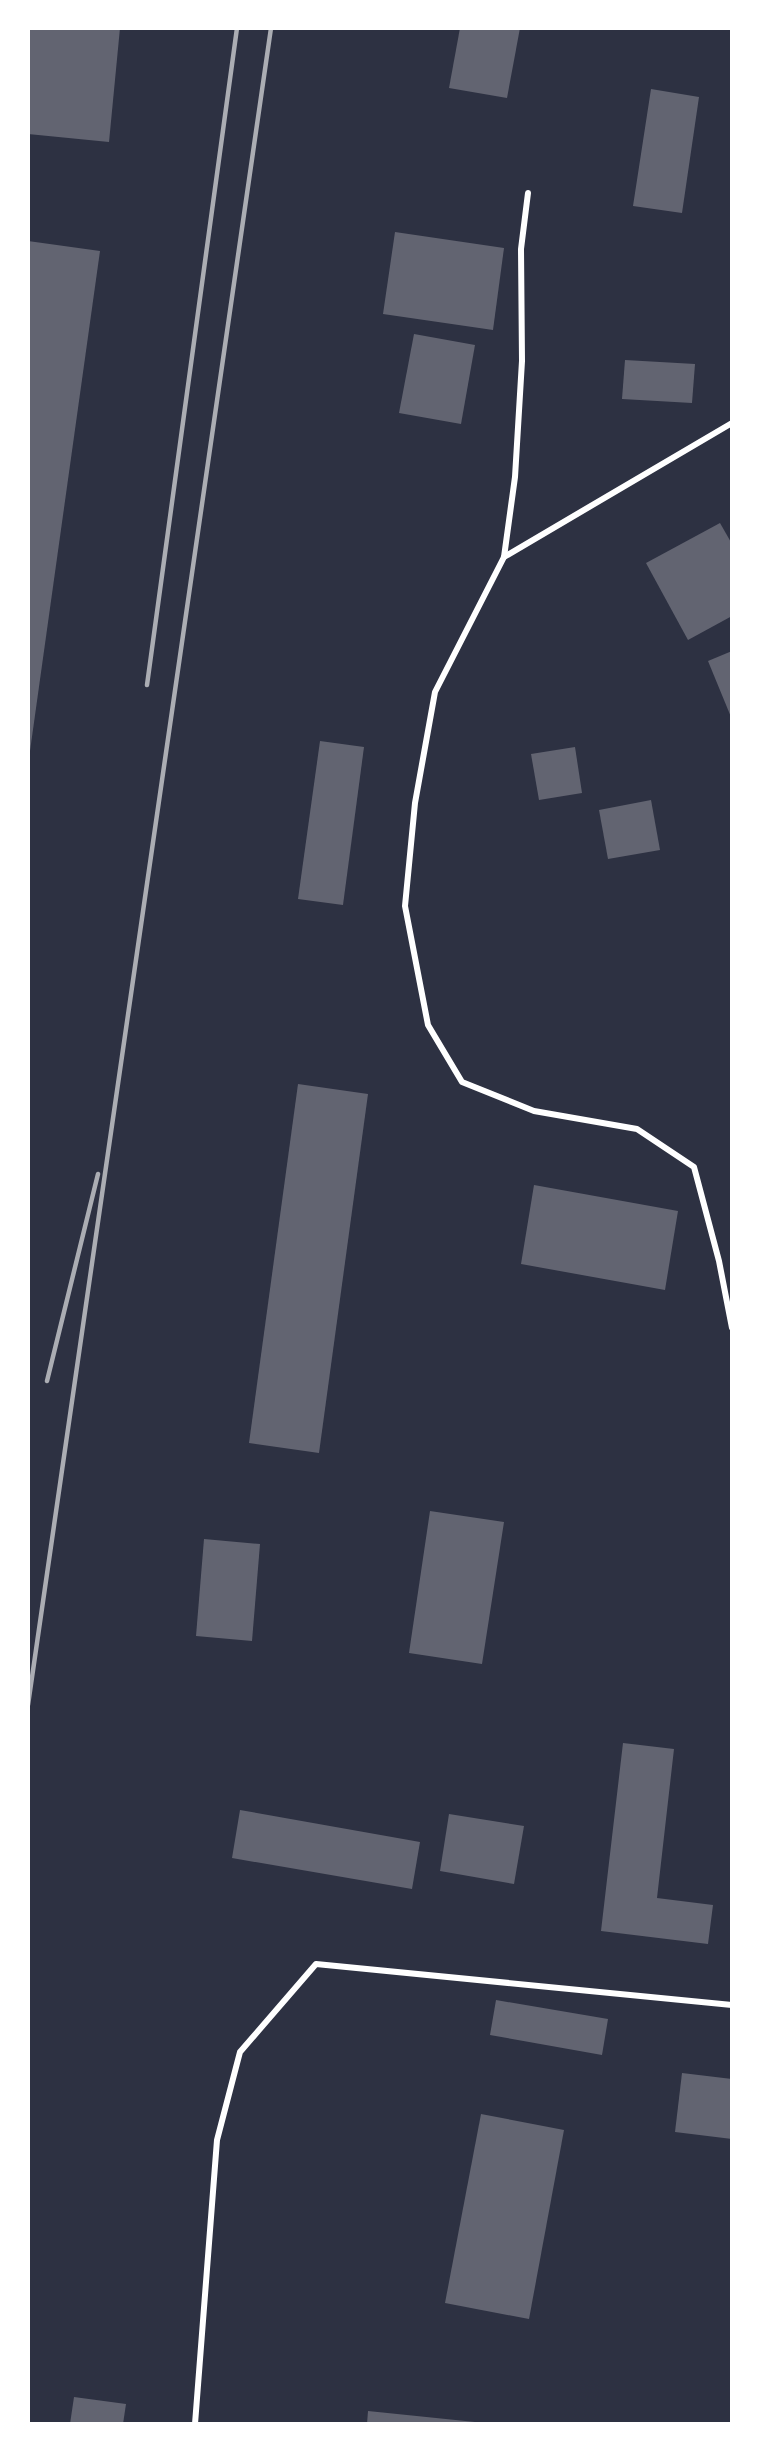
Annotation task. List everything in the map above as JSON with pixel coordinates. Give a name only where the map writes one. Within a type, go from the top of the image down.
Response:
[{"type":"street","points":[[528,193],[521,249],[522,361],[515,477],[504,557],[435,692],[415,802],[405,906],[428,1025],[462,1082],[534,1111],[637,1129],[694,1167],[719,1261],[732,1328]]},
{"type":"street","points":[[504,557],[732,423]]},
{"type":"street","points":[[195,2424],[217,2140],[240,2052],[316,1964],[732,2005]]},
{"type":"building","points":[[28,28],[120,28],[109,142],[28,134]]},
{"type":"building","points":[[460,28],[520,28],[507,98],[449,88]]},
{"type":"building","points":[[651,89],[699,97],[682,213],[633,206]]},
{"type":"building","points":[[395,232],[504,248],[493,330],[383,314]]},
{"type":"building","points":[[28,241],[100,251],[30,751],[28,751]]},
{"type":"building","points":[[414,334],[475,345],[461,424],[399,413]]},
{"type":"building","points":[[625,360],[695,364],[692,403],[622,399]]},
{"type":"building","points":[[720,523],[732,544],[732,616],[688,640],[646,563]]},
{"type":"building","points":[[732,651],[732,717],[731,717],[708,661]]},
{"type":"building","points":[[320,741],[364,747],[343,905],[298,899]]},
{"type":"building","points":[[575,747],[582,793],[539,800],[531,754]]},
{"type":"building","points":[[651,800],[660,850],[608,859],[599,810]]},
{"type":"building","points":[[298,1084],[368,1094],[319,1453],[249,1443]]},
{"type":"building","points":[[534,1185],[678,1211],[665,1290],[521,1264]]},
{"type":"building","points":[[430,1511],[504,1522],[482,1664],[409,1653]]},
{"type":"building","points":[[204,1539],[260,1544],[252,1641],[196,1636]]},
{"type":"building","points":[[623,1743],[674,1749],[657,1898],[713,1905],[708,1944],[601,1931]]},
{"type":"building","points":[[240,1810],[420,1842],[412,1889],[232,1858]]},
{"type":"building","points":[[449,1814],[524,1826],[514,1884],[440,1871]]},
{"type":"building","points":[[496,2000],[608,2019],[602,2055],[490,2035]]},
{"type":"building","points":[[682,2073],[732,2079],[732,2139],[675,2132]]},
{"type":"building","points":[[481,2114],[564,2130],[529,2319],[445,2303]]},
{"type":"building","points":[[74,2397],[126,2404],[123,2424],[70,2424]]},
{"type":"building","points":[[368,2411],[475,2422],[475,2424],[367,2424]]},
{"type":"railway","points":[[147,685],[237,28]]},
{"type":"railway","points":[[28,1705],[271,28]]},
{"type":"railway","points":[[47,1381],[98,1174]]}]
